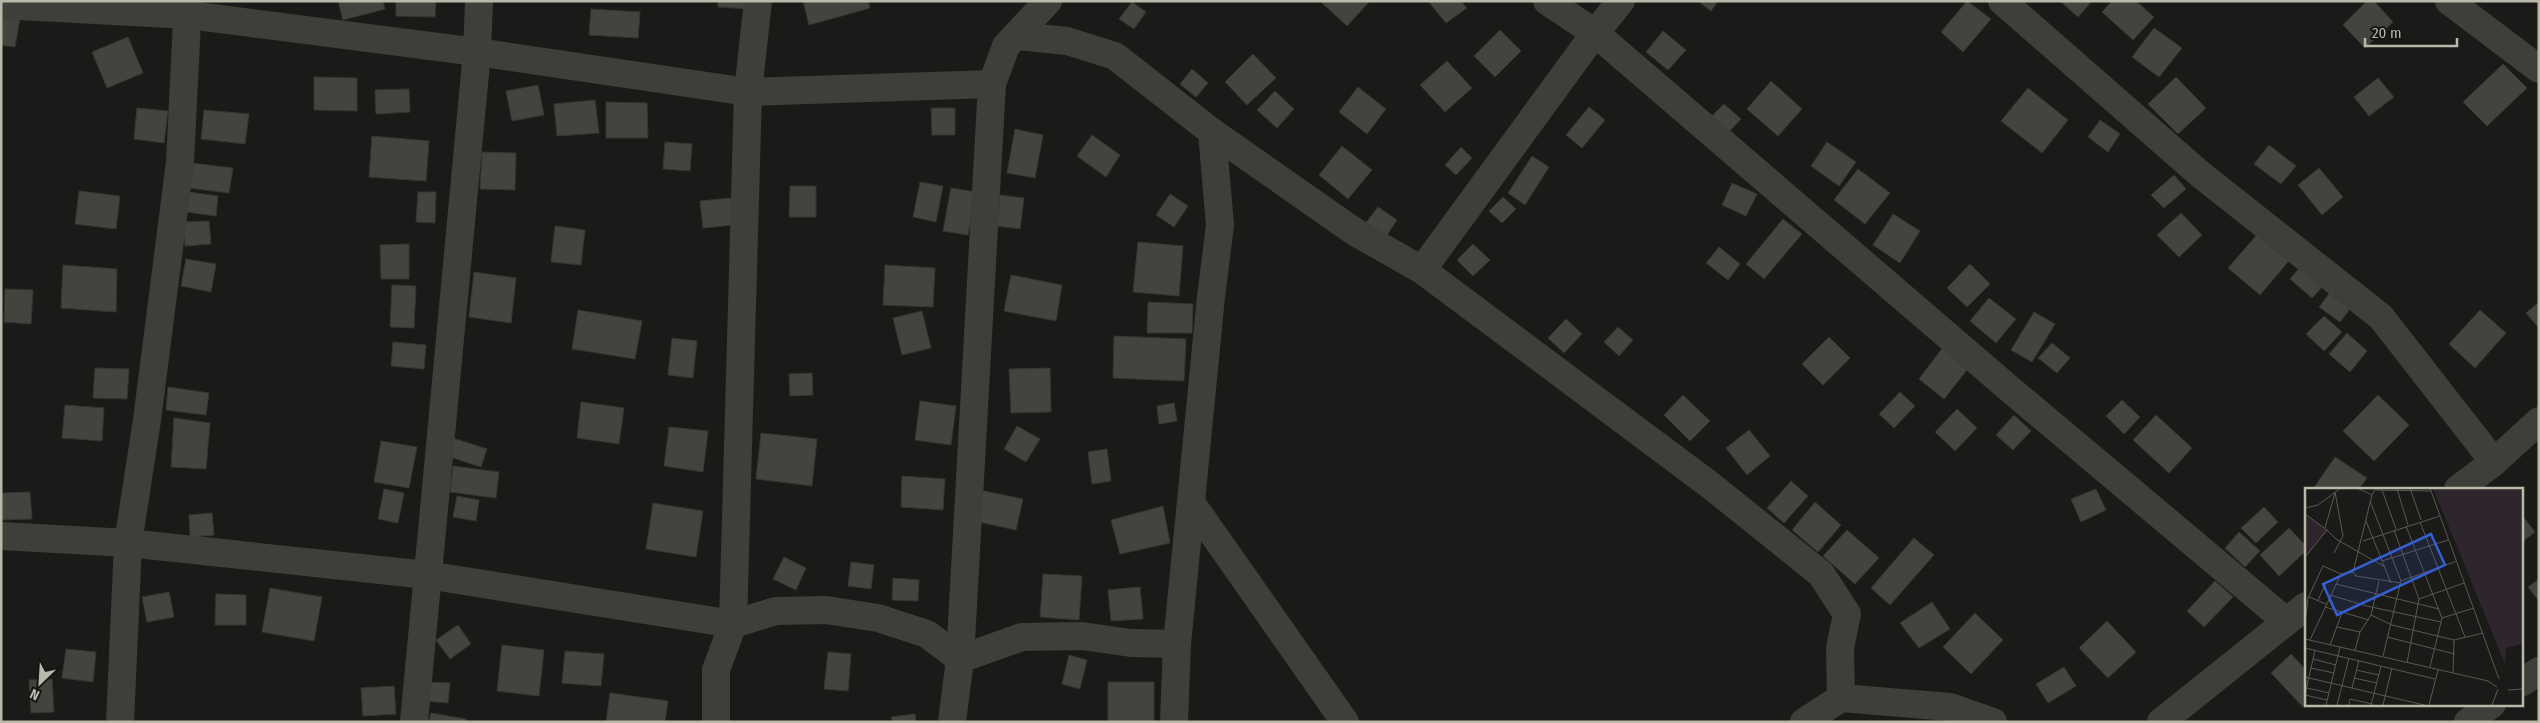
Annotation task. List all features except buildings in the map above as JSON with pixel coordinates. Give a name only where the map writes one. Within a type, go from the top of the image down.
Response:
[{"type":"street","points":[[414,722],[477,52],[479,1]]},
{"type":"street","points":[[716,722],[716,670],[733,624],[748,92],[758,1]]},
{"type":"street","points":[[952,722],[960,659],[992,84],[1006,46],[1018,36],[1048,1]]},
{"type":"street","points":[[1547,1],[1595,33],[2005,385],[2296,613],[2161,722]]},
{"type":"street","points":[[1422,270],[1595,33],[1621,1]]},
{"type":"street","points":[[2002,1],[2200,174],[2381,316],[2494,462]]},
{"type":"street","points":[[2449,1],[2539,69]]},
{"type":"street","points":[[1,5],[189,8],[748,92],[992,84]]},
{"type":"street","points":[[120,722],[128,543],[147,420],[180,162],[189,8]]},
{"type":"street","points":[[1018,36],[1067,41],[1115,56],[1212,132],[1355,232],[1422,270],[1702,479],[1821,574],[1847,614],[1840,648],[1841,698]]},
{"type":"street","points":[[1174,722],[1177,644],[1211,297],[1220,225],[1212,132]]},
{"type":"street","points":[[2459,488],[2494,462],[2539,421]]},
{"type":"street","points":[[1192,504],[1345,722]]},
{"type":"street","points":[[1,536],[128,543],[427,575],[733,624],[776,611],[826,610],[878,618],[927,634],[960,659]]},
{"type":"street","points":[[960,659],[1022,637],[1082,636],[1131,643],[1177,644]]},
{"type":"street","points":[[2522,682],[2539,670]]},
{"type":"street","points":[[1804,722],[1841,698],[1950,707],[1993,722]]},
{"type":"street","points":[[2468,722],[2489,706]]}]
